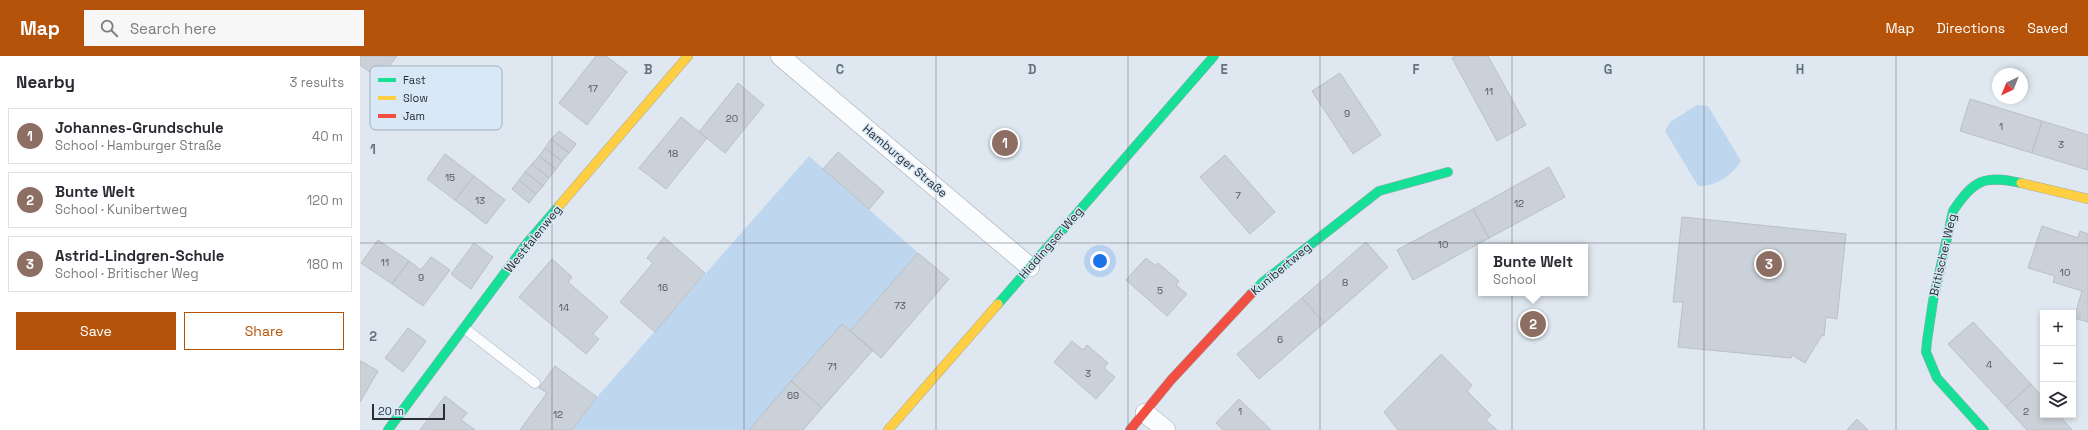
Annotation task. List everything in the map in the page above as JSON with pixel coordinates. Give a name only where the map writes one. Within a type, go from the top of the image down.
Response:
[{"type":"street","name":"Westfalenweg","points":[[388,430],[527,243],[688,56]]},
{"type":"street","name":"Hamburger Straße","points":[[780,56],[1030,267]]},
{"type":"street","name":"Hiddingser Weg","points":[[888,430],[1214,56]]},
{"type":"street","name":"Kunibertweg","points":[[1130,430],[1171,380],[1263,282],[1379,191],[1448,172]]},
{"type":"street","name":"Britischer Weg","points":[[1984,430],[1937,378],[1926,352],[1932,301],[1953,211],[1960,198],[1974,185],[1989,178],[1998,178],[2088,199]]},
{"type":"street","points":[[1145,413],[1166,430]]},
{"type":"lane","points":[[464,328],[535,383]]},
{"type":"shaded area","points":[[1697,105],[1708,106],[1741,161],[1733,171],[1723,179],[1704,186],[1698,186],[1665,131],[1670,122]]},
{"type":"shaded area","points":[[809,156],[918,253],[850,331],[842,324],[749,430],[572,430],[597,397]]},
{"type":"building","points":[[360,56],[397,56],[390,66],[370,66],[370,72],[360,65]]},
{"type":"building","points":[[596,56],[606,56],[627,72],[587,125],[559,103]]},
{"type":"building","points":[[1456,56],[1488,56],[1526,125],[1497,141],[1452,58]]},
{"type":"building","points":[[1340,73],[1381,135],[1353,154],[1312,91]]},
{"type":"building","points":[[738,83],[764,105],[725,153],[699,132]]},
{"type":"building","points":[[1970,99],[2042,121],[2032,153],[1960,131]]},
{"type":"building","points":[[681,117],[707,138],[666,189],[639,168]]},
{"type":"building","points":[[2042,121],[2088,135],[2088,170],[2032,153]]},
{"type":"building","points":[[559,131],[576,144],[569,153],[551,139]]},
{"type":"building","points":[[551,139],[569,153],[562,161],[545,148]]},
{"type":"building","points":[[545,148],[562,161],[556,169],[539,156]]},
{"type":"building","points":[[838,152],[884,192],[869,209],[823,169]]},
{"type":"building","points":[[445,154],[474,176],[455,200],[427,179]]},
{"type":"building","points":[[1225,155],[1275,212],[1250,234],[1200,177]]},
{"type":"building","points":[[539,156],[556,169],[549,178],[532,164]]},
{"type":"building","points":[[532,164],[549,178],[543,186],[525,172]]},
{"type":"building","points":[[1549,167],[1565,197],[1489,238],[1473,209]]},
{"type":"building","points":[[525,172],[543,186],[536,194],[519,180]]},
{"type":"building","points":[[474,176],[505,200],[486,224],[455,200]]},
{"type":"building","points":[[519,180],[536,194],[529,203],[512,189]]},
{"type":"building","points":[[1473,209],[1489,238],[1413,280],[1397,250]]},
{"type":"building","points":[[1682,217],[1846,234],[1837,319],[1826,317],[1824,336],[1822,335],[1805,363],[1792,355],[1791,358],[1678,347],[1683,302],[1673,302]]},
{"type":"building","points":[[2042,226],[2078,238],[2080,231],[2088,234],[2088,322],[2076,319],[2076,311],[2082,291],[2053,282],[2055,276],[2028,268]]},
{"type":"building","points":[[664,237],[705,273],[655,332],[620,302],[653,263],[647,258]]},
{"type":"building","points":[[378,240],[409,261],[392,284],[361,263]]},
{"type":"building","points":[[1366,242],[1388,267],[1324,323],[1302,298]]},
{"type":"building","points":[[474,243],[493,257],[471,289],[451,274]]},
{"type":"building","points":[[918,253],[949,279],[881,358],[850,331]]},
{"type":"building","points":[[431,257],[450,270],[423,306],[392,284],[409,261],[421,270]]},
{"type":"building","points":[[1146,258],[1156,266],[1158,263],[1179,281],[1176,285],[1187,294],[1167,316],[1126,280]]},
{"type":"building","points":[[552,259],[572,277],[568,282],[608,317],[593,334],[599,339],[586,354],[519,297]]},
{"type":"building","points":[[1302,298],[1324,323],[1259,379],[1237,354]]},
{"type":"building","points":[[1973,322],[2031,384],[2006,407],[1948,344]]},
{"type":"building","points":[[842,324],[873,350],[822,408],[791,381]]},
{"type":"building","points":[[408,328],[426,341],[403,372],[385,358]]},
{"type":"building","points":[[1072,341],[1083,350],[1087,345],[1108,363],[1104,368],[1115,377],[1096,399],[1054,362]]},
{"type":"building","points":[[1441,354],[1472,385],[1467,391],[1491,415],[1486,420],[1497,430],[1398,430],[1384,412]]},
{"type":"building","points":[[361,361],[378,371],[360,402],[360,362]]},
{"type":"building","points":[[555,366],[597,397],[572,430],[520,430],[547,393],[539,388]]},
{"type":"building","points":[[791,381],[822,408],[803,430],[749,430]]},
{"type":"building","points":[[2031,384],[2040,394],[2040,418],[2062,418],[2072,430],[2027,430],[2006,407]]},
{"type":"building","points":[[445,396],[467,413],[461,420],[475,430],[420,430]]},
{"type":"building","points":[[1239,399],[1271,430],[1223,430],[1216,423]]},
{"type":"building","points":[[1857,419],[1868,430],[1847,430]]},
{"type":"traffic: fast","points":[[998,304],[1214,56]]},
{"type":"traffic: fast","points":[[1251,294],[1263,282],[1379,191],[1448,172]]},
{"type":"traffic: fast","points":[[1984,430],[1937,378],[1926,352],[1927,341],[1933,301],[1953,211],[1967,192],[1981,182],[1998,180],[2021,183]]},
{"type":"traffic: fast","points":[[388,430],[527,243],[559,206]]},
{"type":"traffic: slow","points":[[559,206],[688,56]]},
{"type":"traffic: slow","points":[[2021,183],[2088,199]]},
{"type":"traffic: slow","points":[[888,430],[998,304]]},
{"type":"traffic: jam","points":[[1130,430],[1171,380],[1251,294]]},
{"type":"place","name":"Johannes-Grundschule","points":[[1005,143]]},
{"type":"place","name":"Astrid-Lindgren-Schule","points":[[1769,264]]},
{"type":"place","name":"Bunte Welt","points":[[1533,324]]}]
